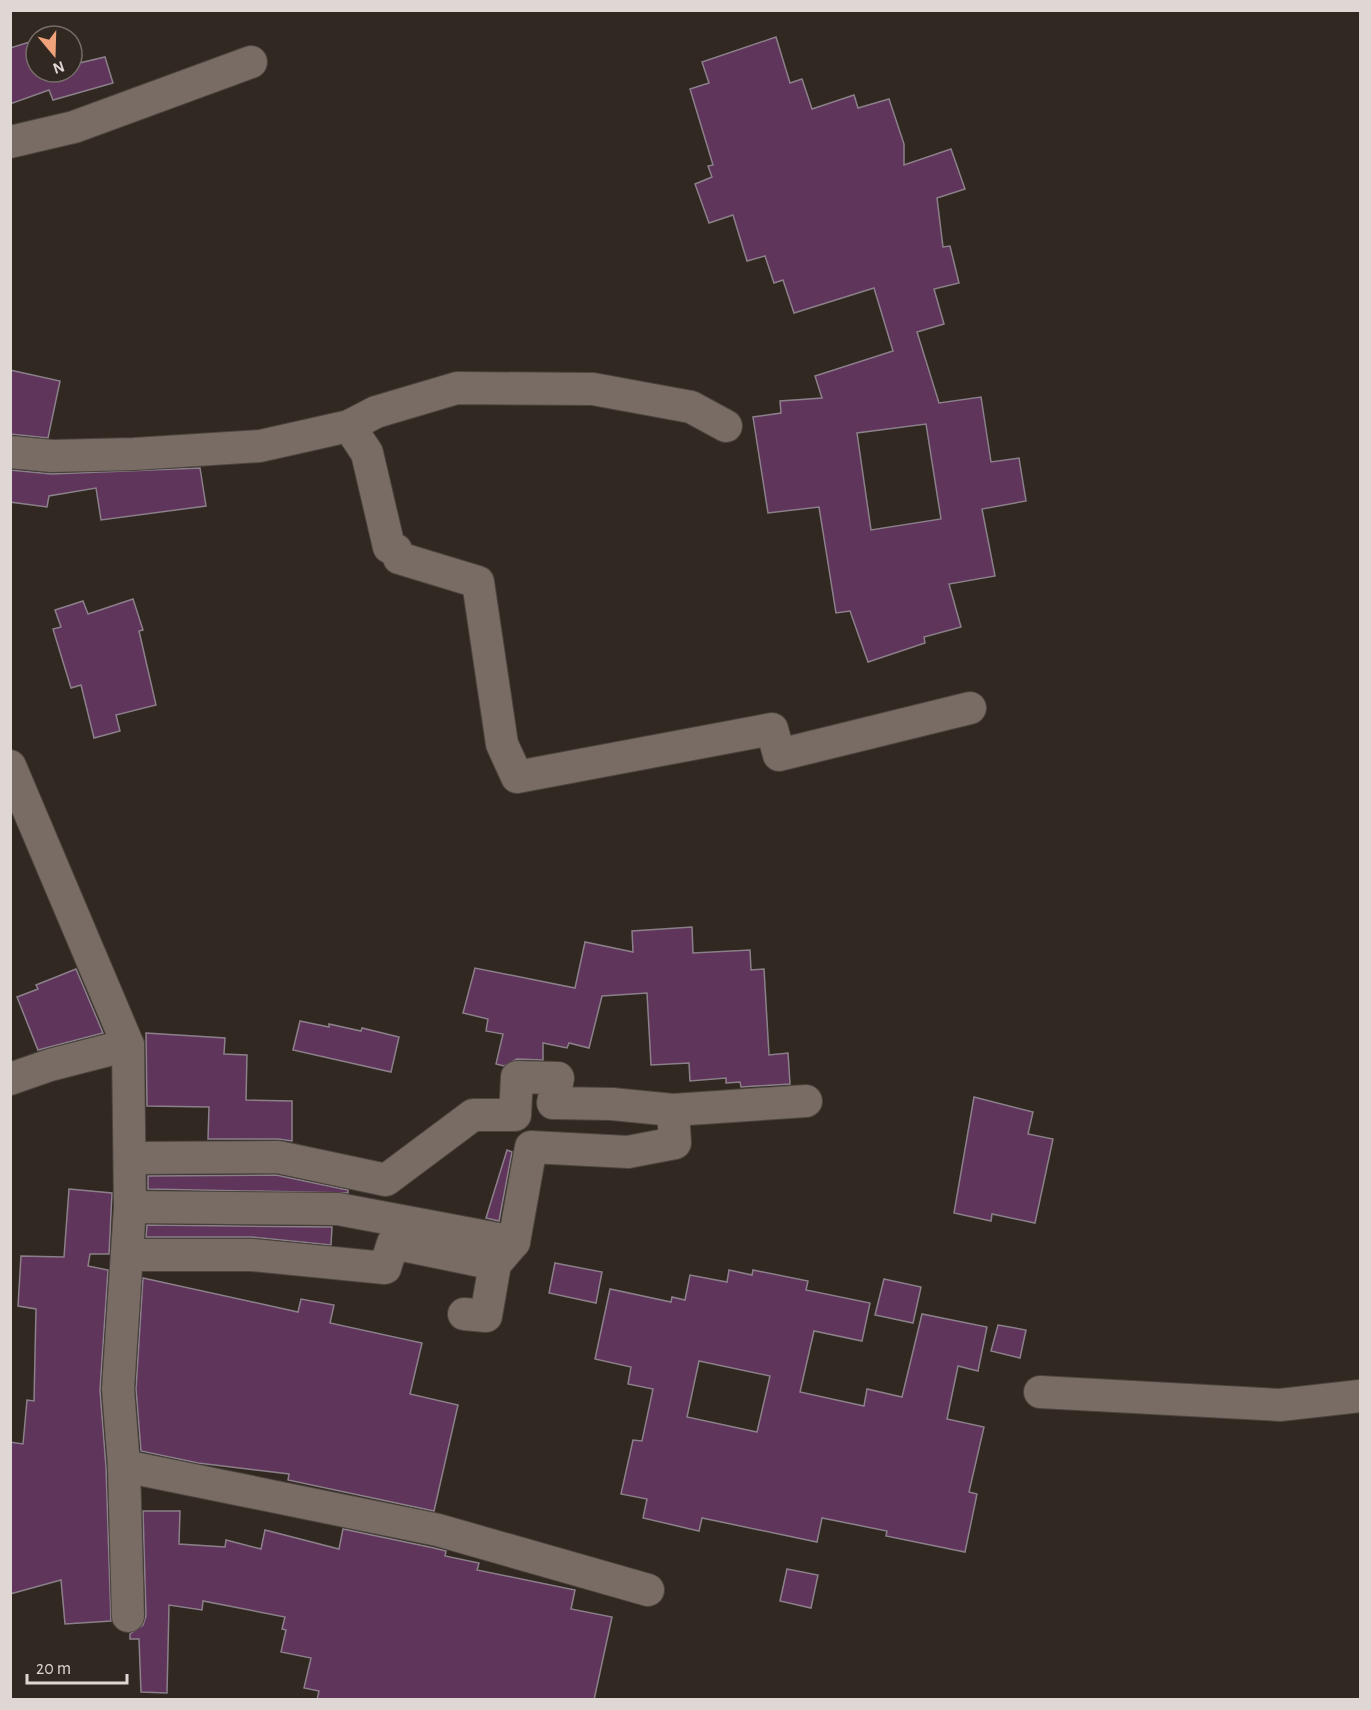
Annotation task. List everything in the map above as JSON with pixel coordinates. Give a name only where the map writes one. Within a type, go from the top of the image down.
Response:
[{"type":"street","points":[[10,142],[74,127],[251,62]]},
{"type":"street","points":[[10,452],[52,456],[134,454],[260,446],[350,426],[376,412],[457,388],[593,389],[691,407],[726,426]]},
{"type":"street","points":[[350,426],[367,453],[389,547],[396,550],[399,558],[478,582],[502,744],[517,777],[772,729],[779,755],[970,708]]},
{"type":"street","points":[[10,766],[128,1045],[130,1206],[118,1389],[124,1466],[128,1616]]},
{"type":"street","points":[[10,1079],[50,1065],[128,1045]]},
{"type":"street","points":[[130,1158],[278,1157],[386,1180],[473,1115],[515,1115],[517,1077],[558,1078],[553,1103],[612,1104],[673,1110],[806,1101]]},
{"type":"street","points":[[464,1314],[486,1317],[531,1147],[628,1152],[675,1143],[673,1110]]},
{"type":"street","points":[[130,1206],[338,1209],[504,1253]]},
{"type":"street","points":[[127,1255],[252,1255],[385,1268],[393,1243],[504,1253]]},
{"type":"street","points":[[1040,1392],[1280,1406],[1360,1396]]},
{"type":"street","points":[[124,1466],[438,1530],[648,1590]]},
{"type":"building","points":[[776,37],[790,83],[802,79],[812,109],[854,95],[858,108],[889,99],[904,144],[904,165],[951,149],[965,189],[937,198],[943,247],[950,246],[959,283],[934,289],[944,324],[917,332],[939,403],[981,397],[991,462],[1019,458],[1026,501],[982,509],[995,576],[949,584],[961,627],[924,637],[925,643],[868,662],[850,611],[836,613],[819,507],[768,513],[753,417],[781,413],[780,401],[822,398],[815,376],[893,351],[874,288],[794,313],[783,280],[774,283],[765,256],[747,261],[733,215],[709,223],[695,184],[712,177],[708,166],[713,165],[690,89],[709,83],[702,62]],"holes":[[[926,424],[941,519],[871,530],[857,433]]]},
{"type":"building","points":[[24,44],[24,84],[84,84],[84,62],[105,57],[113,83],[53,100],[49,90],[10,104],[10,48]]},
{"type":"building","points":[[10,370],[60,381],[48,438],[10,434]]},
{"type":"building","points":[[200,468],[206,506],[101,520],[96,488],[49,496],[47,507],[10,502],[10,470],[52,474]]},
{"type":"building","points":[[133,599],[143,630],[139,631],[156,705],[116,715],[120,731],[94,738],[81,685],[71,688],[53,629],[61,627],[55,610],[83,601],[88,614]]},
{"type":"building","points":[[692,927],[693,953],[750,950],[751,970],[764,969],[769,1055],[788,1053],[790,1084],[741,1087],[740,1082],[726,1083],[726,1078],[690,1081],[689,1063],[651,1065],[647,993],[602,996],[589,1048],[569,1043],[567,1048],[543,1043],[543,1060],[517,1059],[504,1066],[496,1064],[503,1034],[486,1031],[488,1019],[463,1013],[475,968],[575,988],[585,942],[633,952],[632,931]]},
{"type":"building","points":[[76,969],[103,1033],[38,1050],[17,997],[38,989],[36,985]]},
{"type":"building","points":[[300,1021],[361,1031],[362,1028],[399,1037],[391,1072],[293,1050]]},
{"type":"building","points":[[146,1033],[225,1038],[224,1054],[247,1055],[246,1100],[292,1101],[292,1141],[208,1139],[209,1107],[147,1106]]},
{"type":"building","points":[[974,1097],[1033,1112],[1028,1134],[1053,1139],[1035,1223],[992,1214],[991,1221],[954,1213]]},
{"type":"building","points":[[507,1150],[512,1152],[499,1221],[486,1218]]},
{"type":"building","points":[[276,1175],[348,1190],[348,1193],[148,1189],[148,1176]]},
{"type":"building","points":[[69,1189],[112,1193],[109,1254],[90,1254],[88,1266],[108,1270],[100,1390],[106,1467],[111,1621],[65,1624],[61,1580],[10,1594],[10,1442],[23,1444],[27,1400],[34,1401],[36,1309],[18,1306],[21,1256],[64,1257]]},
{"type":"building","points":[[147,1225],[332,1227],[331,1245],[252,1237],[146,1237]]},
{"type":"building","points":[[555,1263],[602,1272],[596,1303],[549,1293]]},
{"type":"building","points":[[729,1270],[752,1275],[753,1270],[808,1281],[806,1290],[870,1303],[862,1341],[814,1331],[800,1392],[864,1406],[867,1389],[902,1397],[922,1314],[987,1327],[978,1371],[958,1366],[947,1419],[984,1427],[969,1492],[977,1494],[965,1552],[886,1536],[887,1531],[822,1518],[817,1542],[702,1518],[699,1531],[643,1518],[647,1499],[621,1494],[633,1440],[642,1441],[653,1389],[628,1384],[631,1367],[595,1359],[610,1289],[671,1302],[672,1297],[685,1300],[690,1275],[727,1282]],"holes":[[[699,1361],[770,1376],[757,1432],[687,1417]]]},
{"type":"building","points":[[143,1278],[298,1312],[301,1299],[334,1305],[330,1323],[422,1343],[410,1394],[458,1405],[434,1511],[288,1480],[289,1474],[198,1463],[141,1451],[136,1389]]},
{"type":"building","points":[[884,1279],[921,1287],[913,1323],[875,1315]]},
{"type":"building","points":[[998,1325],[1026,1330],[1020,1358],[991,1351]]},
{"type":"building","points":[[143,1511],[180,1511],[179,1544],[225,1547],[226,1540],[261,1549],[265,1530],[339,1549],[343,1529],[446,1551],[445,1556],[479,1563],[477,1570],[575,1590],[571,1609],[612,1617],[594,1700],[317,1700],[319,1691],[304,1688],[311,1658],[281,1652],[286,1630],[282,1629],[285,1617],[203,1601],[202,1610],[169,1605],[167,1693],[141,1692],[139,1639],[130,1639],[130,1634],[143,1625],[146,1616]]},
{"type":"building","points":[[787,1569],[818,1575],[811,1608],[780,1601]]}]
